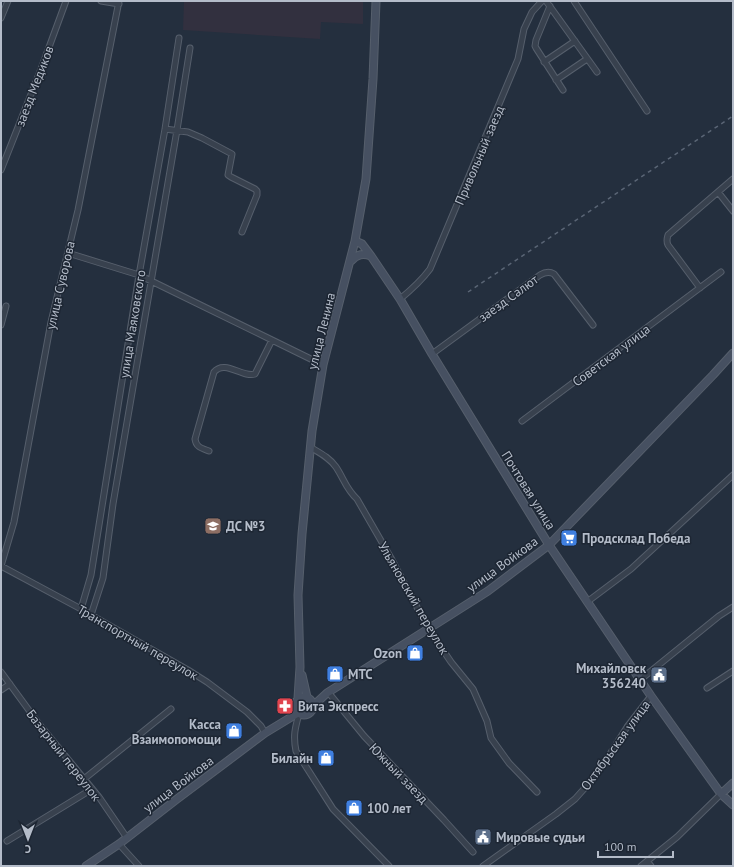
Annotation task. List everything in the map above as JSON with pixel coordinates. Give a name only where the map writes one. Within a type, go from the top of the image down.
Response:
[{"type":"main road","name":"улица Ленина","points":[[298,698],[300,667],[298,595],[310,448],[324,365],[356,241],[366,179],[373,79],[376,1]]},
{"type":"main road","name":"Почтовая улица","points":[[356,241],[362,244],[372,256],[400,299],[549,545],[587,602],[650,696],[721,794],[733,805]]},
{"type":"main road","points":[[350,261],[354,257],[362,254],[372,256]]},
{"type":"main road","name":"улица Войкова","points":[[314,705],[327,693],[488,591],[549,545],[733,353]]},
{"type":"main road","name":"улица Ленина","points":[[300,667],[308,697]]},
{"type":"main road","name":"улица Войкова","points":[[308,697],[327,693]]},
{"type":"main road","points":[[303,696],[308,697],[312,700],[314,705],[310,713],[304,715],[297,711],[296,700],[303,696]]},
{"type":"main road","name":"улица Войкова","points":[[86,866],[119,844],[265,733],[284,722],[297,711]]},
{"type":"main road","points":[[721,794],[733,783]]},
{"type":"street","points":[[1,18],[8,1]]},
{"type":"street","name":"заезд Медиков","points":[[1,170],[66,1]]},
{"type":"street","points":[[102,1],[119,2]]},
{"type":"street","name":"Привольный заезд","points":[[400,299],[414,288],[430,269],[518,59],[524,29],[532,12],[542,1]]},
{"type":"street","points":[[574,1],[647,111]]},
{"type":"street","name":"улица Суворова","points":[[1,566],[14,522],[51,322],[78,210],[119,2]]},
{"type":"street","points":[[548,3],[597,72]]},
{"type":"street","points":[[548,3],[535,46],[563,90]]},
{"type":"street","name":"улица Маяковского","points":[[81,608],[91,575],[139,275],[180,38]]},
{"type":"street","points":[[544,62],[575,41]]},
{"type":"street","name":"улица Маяковского","points":[[91,615],[103,578],[113,504],[190,48]]},
{"type":"street","points":[[556,80],[587,59]]},
{"type":"street","points":[[165,129],[188,132],[232,154],[228,175],[257,191],[257,195],[242,232]]},
{"type":"street","points":[[700,288],[666,242],[667,238],[668,235],[733,179]]},
{"type":"street","points":[[718,192],[733,211]]},
{"type":"street","points":[[68,253],[139,275],[324,365]]},
{"type":"street","name":"заезд Салют","points":[[432,354],[540,274],[545,272],[551,272],[554,274],[593,325]]},
{"type":"street","name":"Советская улица","points":[[522,421],[721,272]]},
{"type":"street","points":[[1,325],[6,306]]},
{"type":"street","points":[[208,451],[199,448],[195,439],[214,372],[218,368],[226,367],[248,375],[255,374],[272,340]]},
{"type":"street","name":"Ульяновский переулок","points":[[310,448],[324,455],[336,466],[350,493],[357,499],[391,558],[428,628],[451,662],[473,689],[487,721],[492,738],[509,763],[536,792]]},
{"type":"street","points":[[587,602],[631,569],[733,475]]},
{"type":"street","name":"Транспортный переулок","points":[[1,566],[81,608],[207,682],[247,712],[261,726],[265,733]]},
{"type":"street","name":"Октябрьская улица","points":[[640,680],[733,607]]},
{"type":"street","points":[[707,688],[733,671]]},
{"type":"street","name":"Базарный переулок","points":[[1,672],[39,724],[92,789],[127,838]]},
{"type":"street","points":[[1,690],[10,684]]},
{"type":"street","name":"Южный заезд","points":[[327,693],[364,736],[473,852]]},
{"type":"street","name":"Октябрьская улица","points":[[483,866],[575,799],[592,780],[608,758],[627,727],[650,696]]},
{"type":"street","points":[[84,779],[171,709]]},
{"type":"street","points":[[297,711],[294,731],[296,751],[333,809],[389,866]]},
{"type":"street","points":[[7,841],[92,789]]},
{"type":"street","points":[[641,866],[677,837],[721,794]]},
{"type":"street","points":[[119,844],[139,866]]},
{"type":"street","points":[[647,861],[651,866]]},
{"type":"shaded area","points":[[184,1],[363,1],[363,24],[321,22],[320,39],[183,30]]},
{"type":"railway","points":[[468,292],[733,116]]},
{"type":"place","name":"ДС №3","points":[[213,526]]},
{"type":"place","name":"Продсклад Победа","points":[[569,538]]},
{"type":"place","name":"Ozon","points":[[415,653]]},
{"type":"place","name":"МТС","points":[[335,674]]},
{"type":"place","name":"Михайловск 356240","points":[[659,675]]},
{"type":"place","name":"Вита Экспресс","points":[[285,706]]},
{"type":"place","name":"Касса Взаимопомощи","points":[[234,731]]},
{"type":"place","name":"Билайн","points":[[326,758]]},
{"type":"place","name":"100 лет","points":[[354,808]]},
{"type":"place","name":"Мировые судьи","points":[[483,837]]}]
